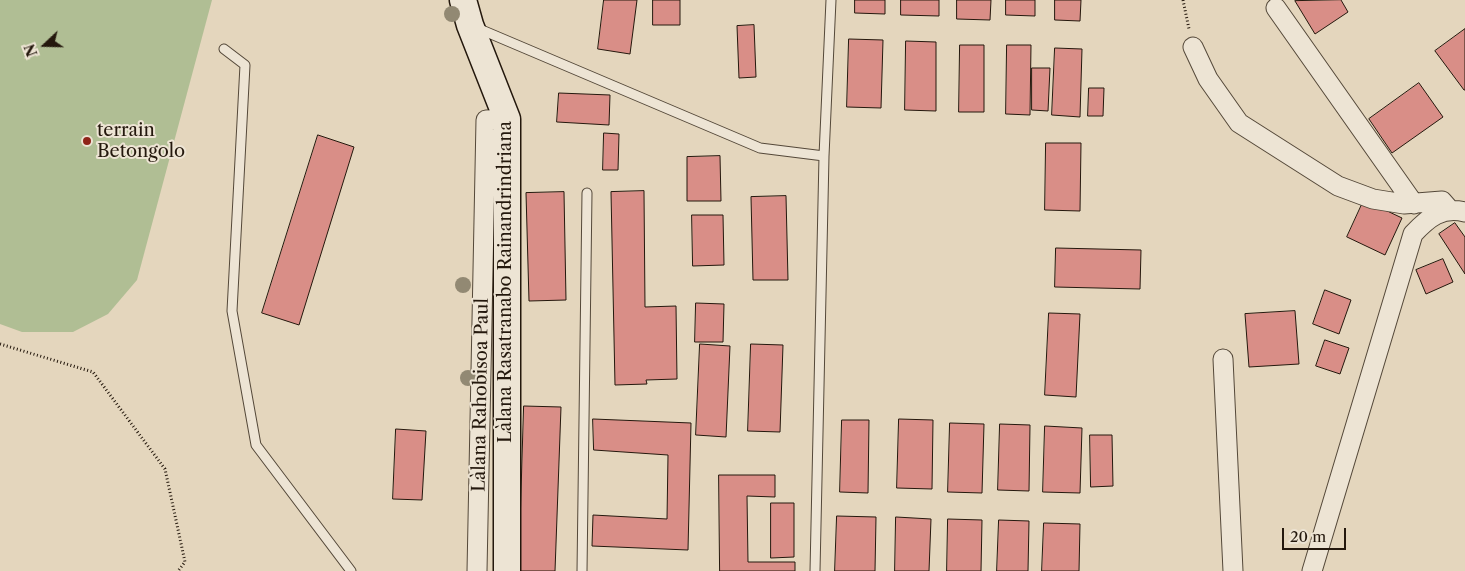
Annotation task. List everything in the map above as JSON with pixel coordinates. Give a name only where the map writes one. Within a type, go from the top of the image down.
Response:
[{"type":"street","name":"Làlana Rasatranabo Rainandrindriana","points":[[463,0],[470,25],[507,119],[506,571]]},
{"type":"street","points":[[1276,8],[1414,204]]},
{"type":"street","points":[[1192,47],[1208,80],[1239,123],[1338,186],[1373,199],[1414,204],[1442,201],[1457,210]]},
{"type":"street","name":"Làlana Rahobisoa Paul","points":[[477,571],[486,120],[507,119]]},
{"type":"street","points":[[1312,571],[1413,234],[1428,218],[1457,210]]},
{"type":"street","points":[[1223,359],[1233,571]]},
{"type":"lane","points":[[815,571],[824,156],[831,0]]},
{"type":"lane","points":[[470,25],[760,148],[824,156]]},
{"type":"lane","points":[[224,49],[245,65],[232,311],[256,445],[351,571]]},
{"type":"lane","points":[[582,571],[587,193]]},
{"type":"path","points":[[1183,0],[1192,47]]},
{"type":"path","points":[[0,344],[93,372],[165,468],[186,562],[178,571]]},
{"type":"green space","name":"terrain Betongolo","points":[[0,0],[212,0],[137,280],[108,314],[73,332],[22,332],[0,324]]},
{"type":"building","points":[[604,0],[637,0],[630,54],[598,49]]},
{"type":"building","points":[[653,0],[680,0],[680,25],[653,25]]},
{"type":"building","points":[[855,0],[885,0],[885,14],[855,13]]},
{"type":"building","points":[[901,0],[939,0],[939,16],[901,15]]},
{"type":"building","points":[[957,0],[991,0],[990,20],[957,19]]},
{"type":"building","points":[[1006,0],[1035,0],[1035,16],[1006,15]]},
{"type":"building","points":[[1055,0],[1081,0],[1080,21],[1055,20]]},
{"type":"building","points":[[1341,0],[1348,12],[1315,34],[1295,1]]},
{"type":"building","points":[[754,25],[756,77],[739,78],[737,26]]},
{"type":"building","points":[[1465,29],[1465,90],[1464,90],[1435,51]]},
{"type":"building","points":[[849,39],[883,40],[881,108],[847,107]]},
{"type":"building","points":[[906,41],[936,42],[936,111],[905,110]]},
{"type":"building","points":[[960,45],[984,45],[984,112],[959,112]]},
{"type":"building","points":[[1007,45],[1031,45],[1030,115],[1006,114]]},
{"type":"building","points":[[1055,48],[1082,49],[1080,117],[1052,115]]},
{"type":"building","points":[[1032,68],[1050,68],[1048,111],[1032,110]]},
{"type":"building","points":[[1419,83],[1443,117],[1392,153],[1369,119]]},
{"type":"building","points":[[1089,88],[1104,88],[1103,116],[1088,116]]},
{"type":"building","points":[[559,93],[610,95],[609,125],[557,122]]},
{"type":"building","points":[[604,133],[619,134],[618,170],[603,170]]},
{"type":"building","points":[[318,135],[354,147],[299,325],[262,313]]},
{"type":"building","points":[[1046,143],[1081,143],[1080,211],[1045,210]]},
{"type":"building","points":[[720,156],[721,201],[687,201],[687,157]]},
{"type":"building","points":[[644,191],[645,307],[676,306],[677,379],[646,380],[647,384],[615,385],[611,192]]},
{"type":"building","points":[[564,192],[566,300],[529,301],[526,193]]},
{"type":"building","points":[[786,196],[788,280],[753,280],[751,197]]},
{"type":"building","points":[[1364,200],[1402,218],[1385,255],[1347,237]]},
{"type":"building","points":[[692,215],[723,215],[724,265],[693,266]]},
{"type":"building","points":[[1455,223],[1465,237],[1465,274],[1439,234]]},
{"type":"building","points":[[1056,248],[1141,250],[1140,289],[1055,287]]},
{"type":"building","points":[[1443,259],[1453,282],[1426,294],[1416,270]]},
{"type":"building","points":[[1325,290],[1351,300],[1339,334],[1313,324]]},
{"type":"building","points":[[696,303],[724,304],[723,342],[695,342]]},
{"type":"building","points":[[1295,311],[1299,364],[1249,367],[1245,314]]},
{"type":"building","points":[[1049,313],[1080,314],[1076,397],[1045,395]]},
{"type":"building","points":[[1325,340],[1349,348],[1340,374],[1316,366]]},
{"type":"building","points":[[700,344],[730,346],[726,437],[696,435]]},
{"type":"building","points":[[751,344],[783,345],[780,432],[748,431]]},
{"type":"building","points":[[524,406],[561,407],[555,571],[519,571]]},
{"type":"building","points":[[593,419],[691,423],[688,550],[592,546],[593,515],[667,519],[668,455],[594,450]]},
{"type":"building","points":[[899,419],[933,420],[932,489],[897,488]]},
{"type":"building","points":[[842,420],[869,420],[868,493],[840,492]]},
{"type":"building","points":[[950,423],[984,424],[982,493],[948,492]]},
{"type":"building","points":[[1000,424],[1030,425],[1029,491],[998,490]]},
{"type":"building","points":[[1045,426],[1082,428],[1080,493],[1043,492]]},
{"type":"building","points":[[396,429],[426,431],[422,500],[393,499]]},
{"type":"building","points":[[1090,435],[1112,435],[1113,486],[1091,487]]},
{"type":"building","points":[[719,475],[775,475],[775,497],[747,496],[748,562],[795,562],[795,571],[720,571]]},
{"type":"building","points":[[771,503],[794,503],[794,557],[771,558]]},
{"type":"building","points":[[837,516],[876,517],[875,571],[835,571]]},
{"type":"building","points":[[896,517],[931,519],[929,571],[895,571]]},
{"type":"building","points":[[948,519],[982,520],[981,571],[947,571]]},
{"type":"building","points":[[999,520],[1029,521],[1028,571],[997,571]]},
{"type":"building","points":[[1044,523],[1080,524],[1079,571],[1042,571]]},
{"type":"place","name":"terrain Betongolo","points":[[87,141]]}]
